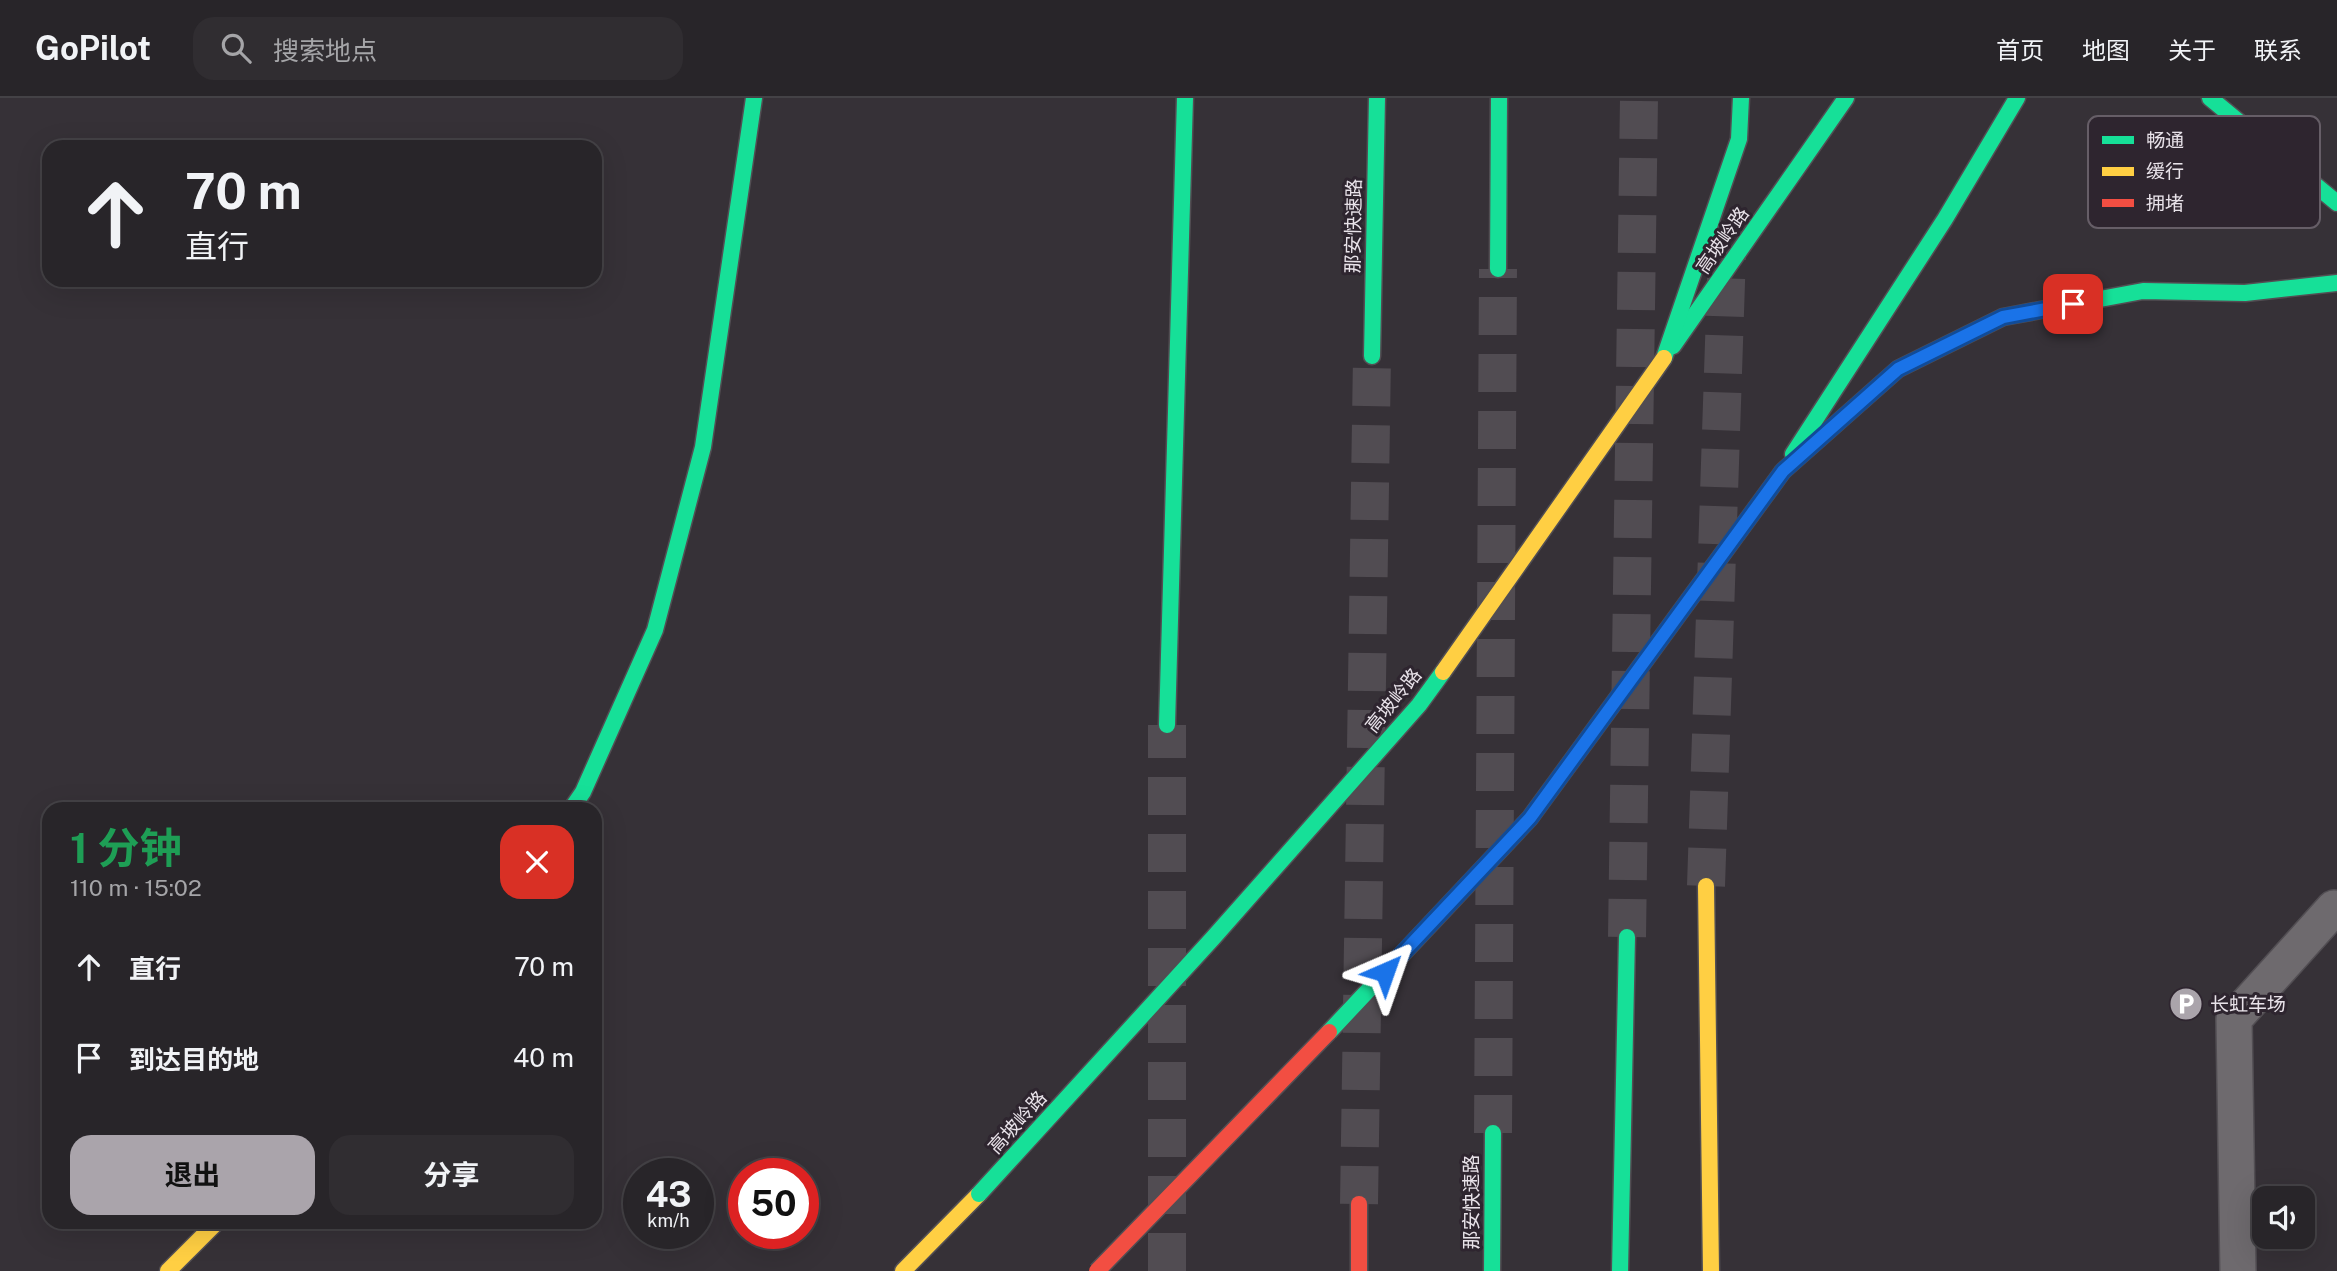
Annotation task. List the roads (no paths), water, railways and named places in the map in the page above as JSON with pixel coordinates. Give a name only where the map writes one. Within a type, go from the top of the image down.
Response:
[{"type":"main road","points":[[576,802],[656,630],[703,447],[754,98]]},
{"type":"main road","points":[[1167,725],[1185,98]]},
{"type":"main road","name":"那安快速路","points":[[1372,356],[1377,98]]},
{"type":"main road","points":[[1498,268],[1500,98]]},
{"type":"main road","points":[[1664,358],[1739,139],[1741,98]]},
{"type":"main road","name":"高坡岭路","points":[[902,1271],[979,1194],[1213,939],[1419,705],[1846,98]]},
{"type":"main road","points":[[1097,1271],[1313,1049],[1530,818],[1783,471],[1945,219],[2017,98]]},
{"type":"main road","points":[[2210,98],[2232,116]]},
{"type":"main road","points":[[2320,189],[2337,203]]},
{"type":"main road","points":[[1783,471],[1898,369],[2003,317],[2143,291],[2245,293],[2337,283]]},
{"type":"main road","points":[[1706,886],[1711,1271]]},
{"type":"main road","points":[[1620,1271],[1627,937]]},
{"type":"main road","name":"那安快速路","points":[[1492,1271],[1493,1133]]},
{"type":"main road","points":[[1359,1204],[1359,1271]]},
{"type":"main road","points":[[168,1271],[210,1229]]},
{"type":"lane","points":[[2238,1271],[2234,1019],[2334,908],[2337,909]]},
{"type":"tunnel","points":[[1627,937],[1639,98]]},
{"type":"tunnel","points":[[1706,886],[1727,252]]},
{"type":"tunnel","points":[[1493,1133],[1498,269]]},
{"type":"tunnel","points":[[1359,1204],[1372,356]]},
{"type":"tunnel","points":[[1167,725],[1167,1271]]},
{"type":"place","name":"长虹车场","points":[[2186,1004]]}]
